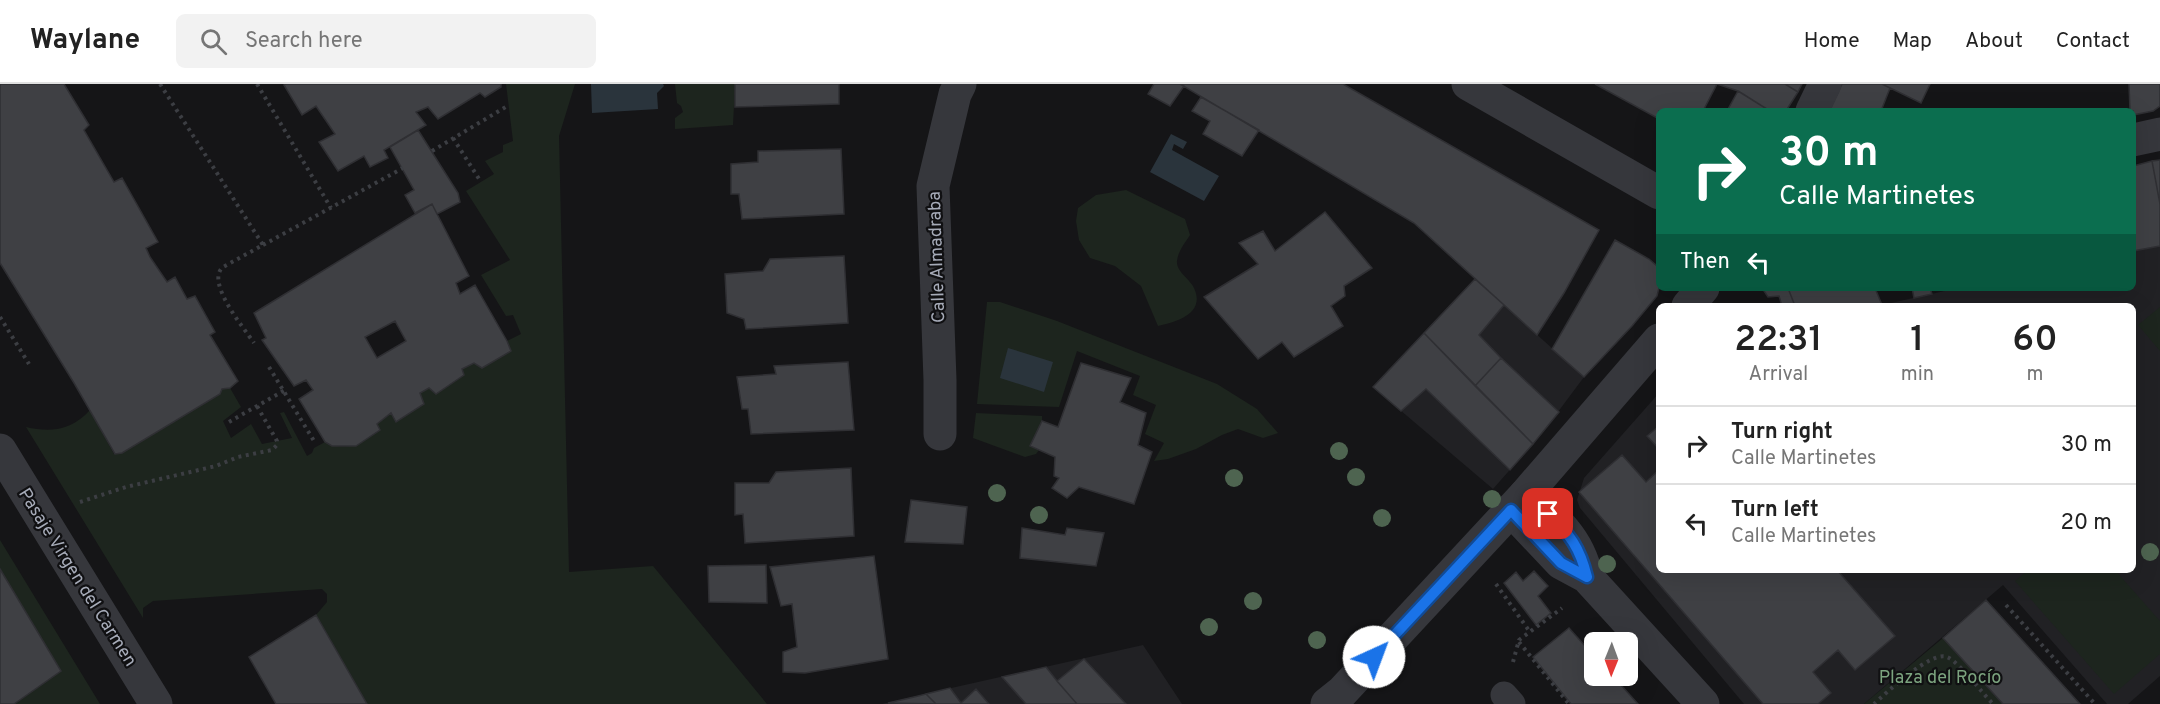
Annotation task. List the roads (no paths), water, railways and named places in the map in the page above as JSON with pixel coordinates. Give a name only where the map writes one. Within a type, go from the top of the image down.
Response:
[{"type":"street","name":"Calle Almadraba","points":[[940,434],[933,186],[955,94],[960,84]]},
{"type":"street","points":[[1468,84],[1656,191]]},
{"type":"street","points":[[1813,108],[1825,84]]},
{"type":"street","points":[[2136,139],[2160,134]]},
{"type":"street","points":[[1690,303],[1700,291]]},
{"type":"street","points":[[1328,704],[1342,692],[1518,502],[1656,343]]},
{"type":"street","name":"Pasaje Virgen del Carmen","points":[[0,450],[156,704]]},
{"type":"street","points":[[1518,502],[1567,531],[1578,548],[1577,590],[1703,704]]},
{"type":"park label","name":"Plaza del Rocío","points":[[1940,677]]}]
